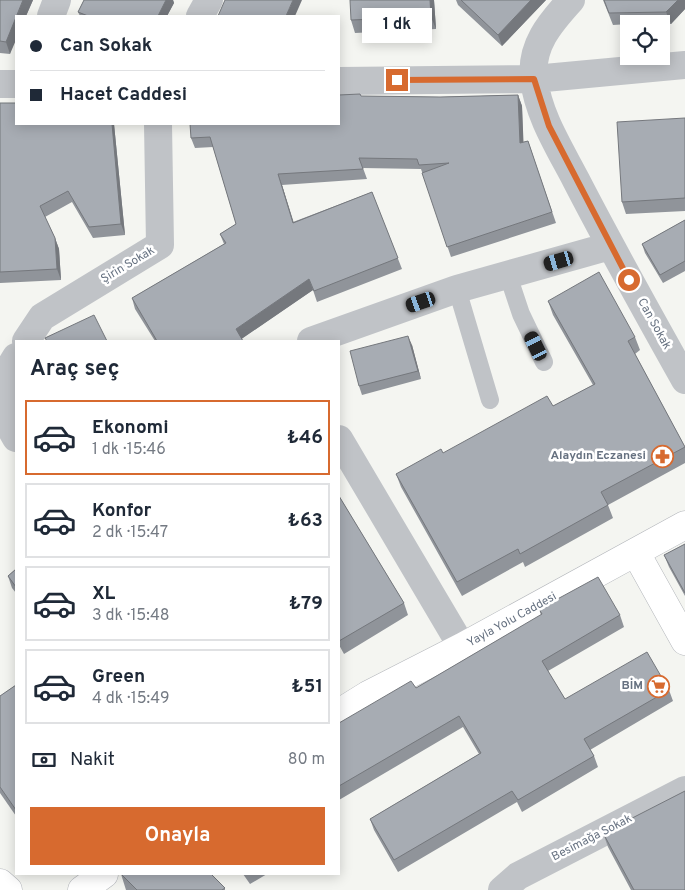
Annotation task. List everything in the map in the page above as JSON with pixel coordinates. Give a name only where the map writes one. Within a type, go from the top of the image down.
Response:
[{"type":"street","points":[[51,15],[57,0]]},
{"type":"street","points":[[201,15],[210,0]]},
{"type":"street","points":[[534,79],[536,47],[550,25],[571,0]]},
{"type":"street","points":[[340,81],[534,79],[685,65]]},
{"type":"street","name":"Can Sokak","points":[[534,79],[549,126],[610,246],[685,380]]},
{"type":"street","points":[[0,84],[15,84]]},
{"type":"street","name":"Şirin Sokak","points":[[27,340],[42,317],[160,245],[158,125]]},
{"type":"street","points":[[314,340],[458,289],[610,246]]},
{"type":"street","points":[[8,430],[6,372],[15,358]]},
{"type":"street","points":[[340,441],[462,648]]},
{"type":"street","name":"Yayla Yolu Caddesi","points":[[340,712],[368,695],[462,648],[685,525]]},
{"type":"street","points":[[636,553],[685,641]]},
{"type":"street","name":"Besimağa Sokak","points":[[516,885],[685,790]]},
{"type":"street","points":[[82,890],[103,875]]},
{"type":"street","points":[[0,883],[8,890]]},
{"type":"lane","points":[[508,275],[520,314],[544,362]]},
{"type":"lane","points":[[458,289],[490,400]]},
{"type":"building","points":[[0,0],[23,0],[17,15],[15,15],[15,20],[6,42],[0,41]]},
{"type":"building","points":[[84,0],[166,0],[158,15],[86,15],[78,12]]},
{"type":"building","points":[[225,0],[293,0],[286,15],[218,15]]},
{"type":"building","points":[[350,0],[430,0],[431,17],[351,20]]},
{"type":"building","points":[[461,0],[531,0],[498,35]]},
{"type":"building","points":[[604,0],[678,0],[666,12],[609,13]]},
{"type":"building","points":[[340,95],[440,97],[518,95],[520,143],[528,141],[552,212],[447,247],[422,173],[449,163],[419,165],[417,159],[359,158],[363,169],[278,174],[293,223],[372,192],[398,258],[314,291],[309,279],[236,329],[242,340],[156,340],[132,298],[226,243],[220,234],[236,224],[210,137],[191,138],[190,125],[340,125]]},
{"type":"building","points":[[0,103],[15,103],[15,125],[112,125],[121,224],[89,227],[68,191],[40,206],[55,238],[57,269],[0,272]]},
{"type":"building","points":[[685,118],[685,198],[622,202],[617,122]]},
{"type":"building","points":[[685,220],[685,261],[660,275],[642,244]]},
{"type":"building","points":[[599,272],[635,337],[628,341],[685,447],[601,492],[608,505],[520,554],[518,549],[457,582],[396,474],[441,449],[443,453],[547,396],[553,406],[595,384],[548,301]]},
{"type":"building","points":[[94,315],[106,340],[46,340],[45,338]]},
{"type":"building","points":[[408,336],[418,371],[359,386],[350,351]]},
{"type":"building","points":[[340,498],[404,603],[340,640]]},
{"type":"building","points":[[685,544],[685,593],[664,555]]},
{"type":"building","points":[[15,570],[15,586],[8,576]]},
{"type":"building","points":[[598,577],[620,615],[542,661],[565,699],[647,652],[669,690],[584,739],[594,756],[518,800],[512,791],[394,860],[370,819],[481,753],[459,716],[340,785],[340,722],[411,681],[416,688],[542,614],[539,609]]},
{"type":"building","points":[[15,686],[15,809],[0,787],[0,696]]},
{"type":"building","points":[[685,791],[685,890],[634,890],[603,833]]},
{"type":"building","points":[[122,875],[212,875],[225,888],[222,890],[137,890]]},
{"type":"place","name":"Alaydın Eczanesi","points":[[662,456]]},
{"type":"place","name":"BİM","points":[[659,686]]},
{"type":"route","points":[[397,80],[534,79],[539,100],[549,126],[629,280]]}]
